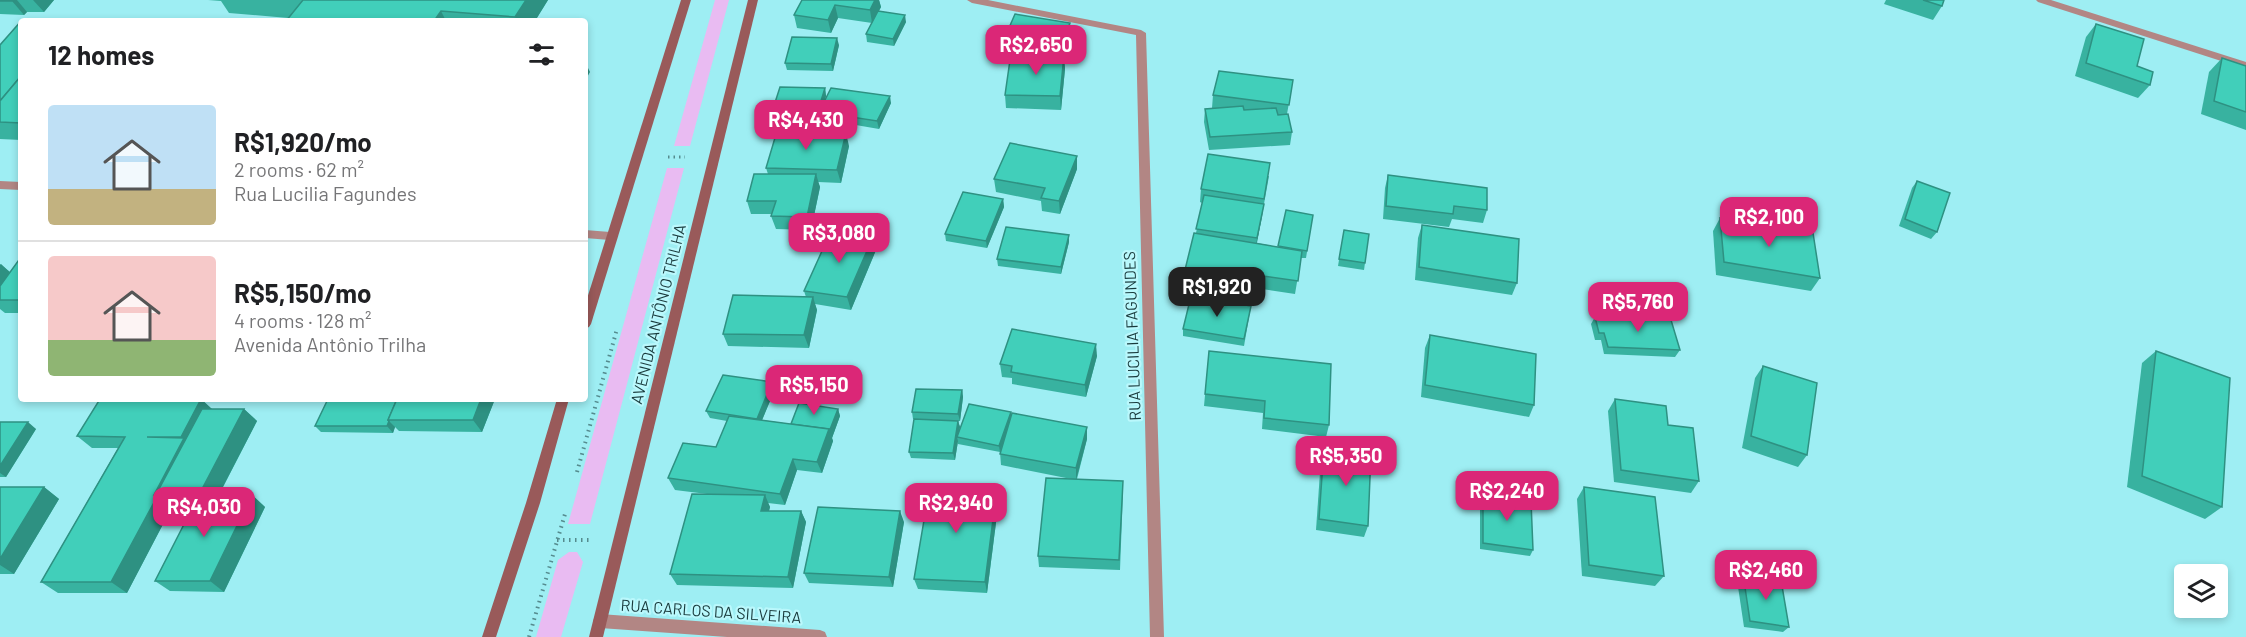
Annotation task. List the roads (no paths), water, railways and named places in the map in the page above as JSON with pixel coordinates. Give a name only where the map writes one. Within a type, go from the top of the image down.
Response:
[{"type":"main road","points":[[588,313],[610,236],[686,0]]},
{"type":"main road","name":"AVENIDA ANTÔNIO TRILHA","points":[[596,637],[753,0]]},
{"type":"main road","points":[[489,637],[562,402]]},
{"type":"street","name":"RUA LUCILIA FAGUNDES","points":[[972,0],[1141,33],[1157,637]]},
{"type":"street","points":[[2041,0],[2246,66]]},
{"type":"street","points":[[0,185],[18,186]]},
{"type":"street","points":[[588,234],[610,236]]},
{"type":"street","name":"RUA CARLOS DA SILVEIRA","points":[[600,621],[820,637]]}]
